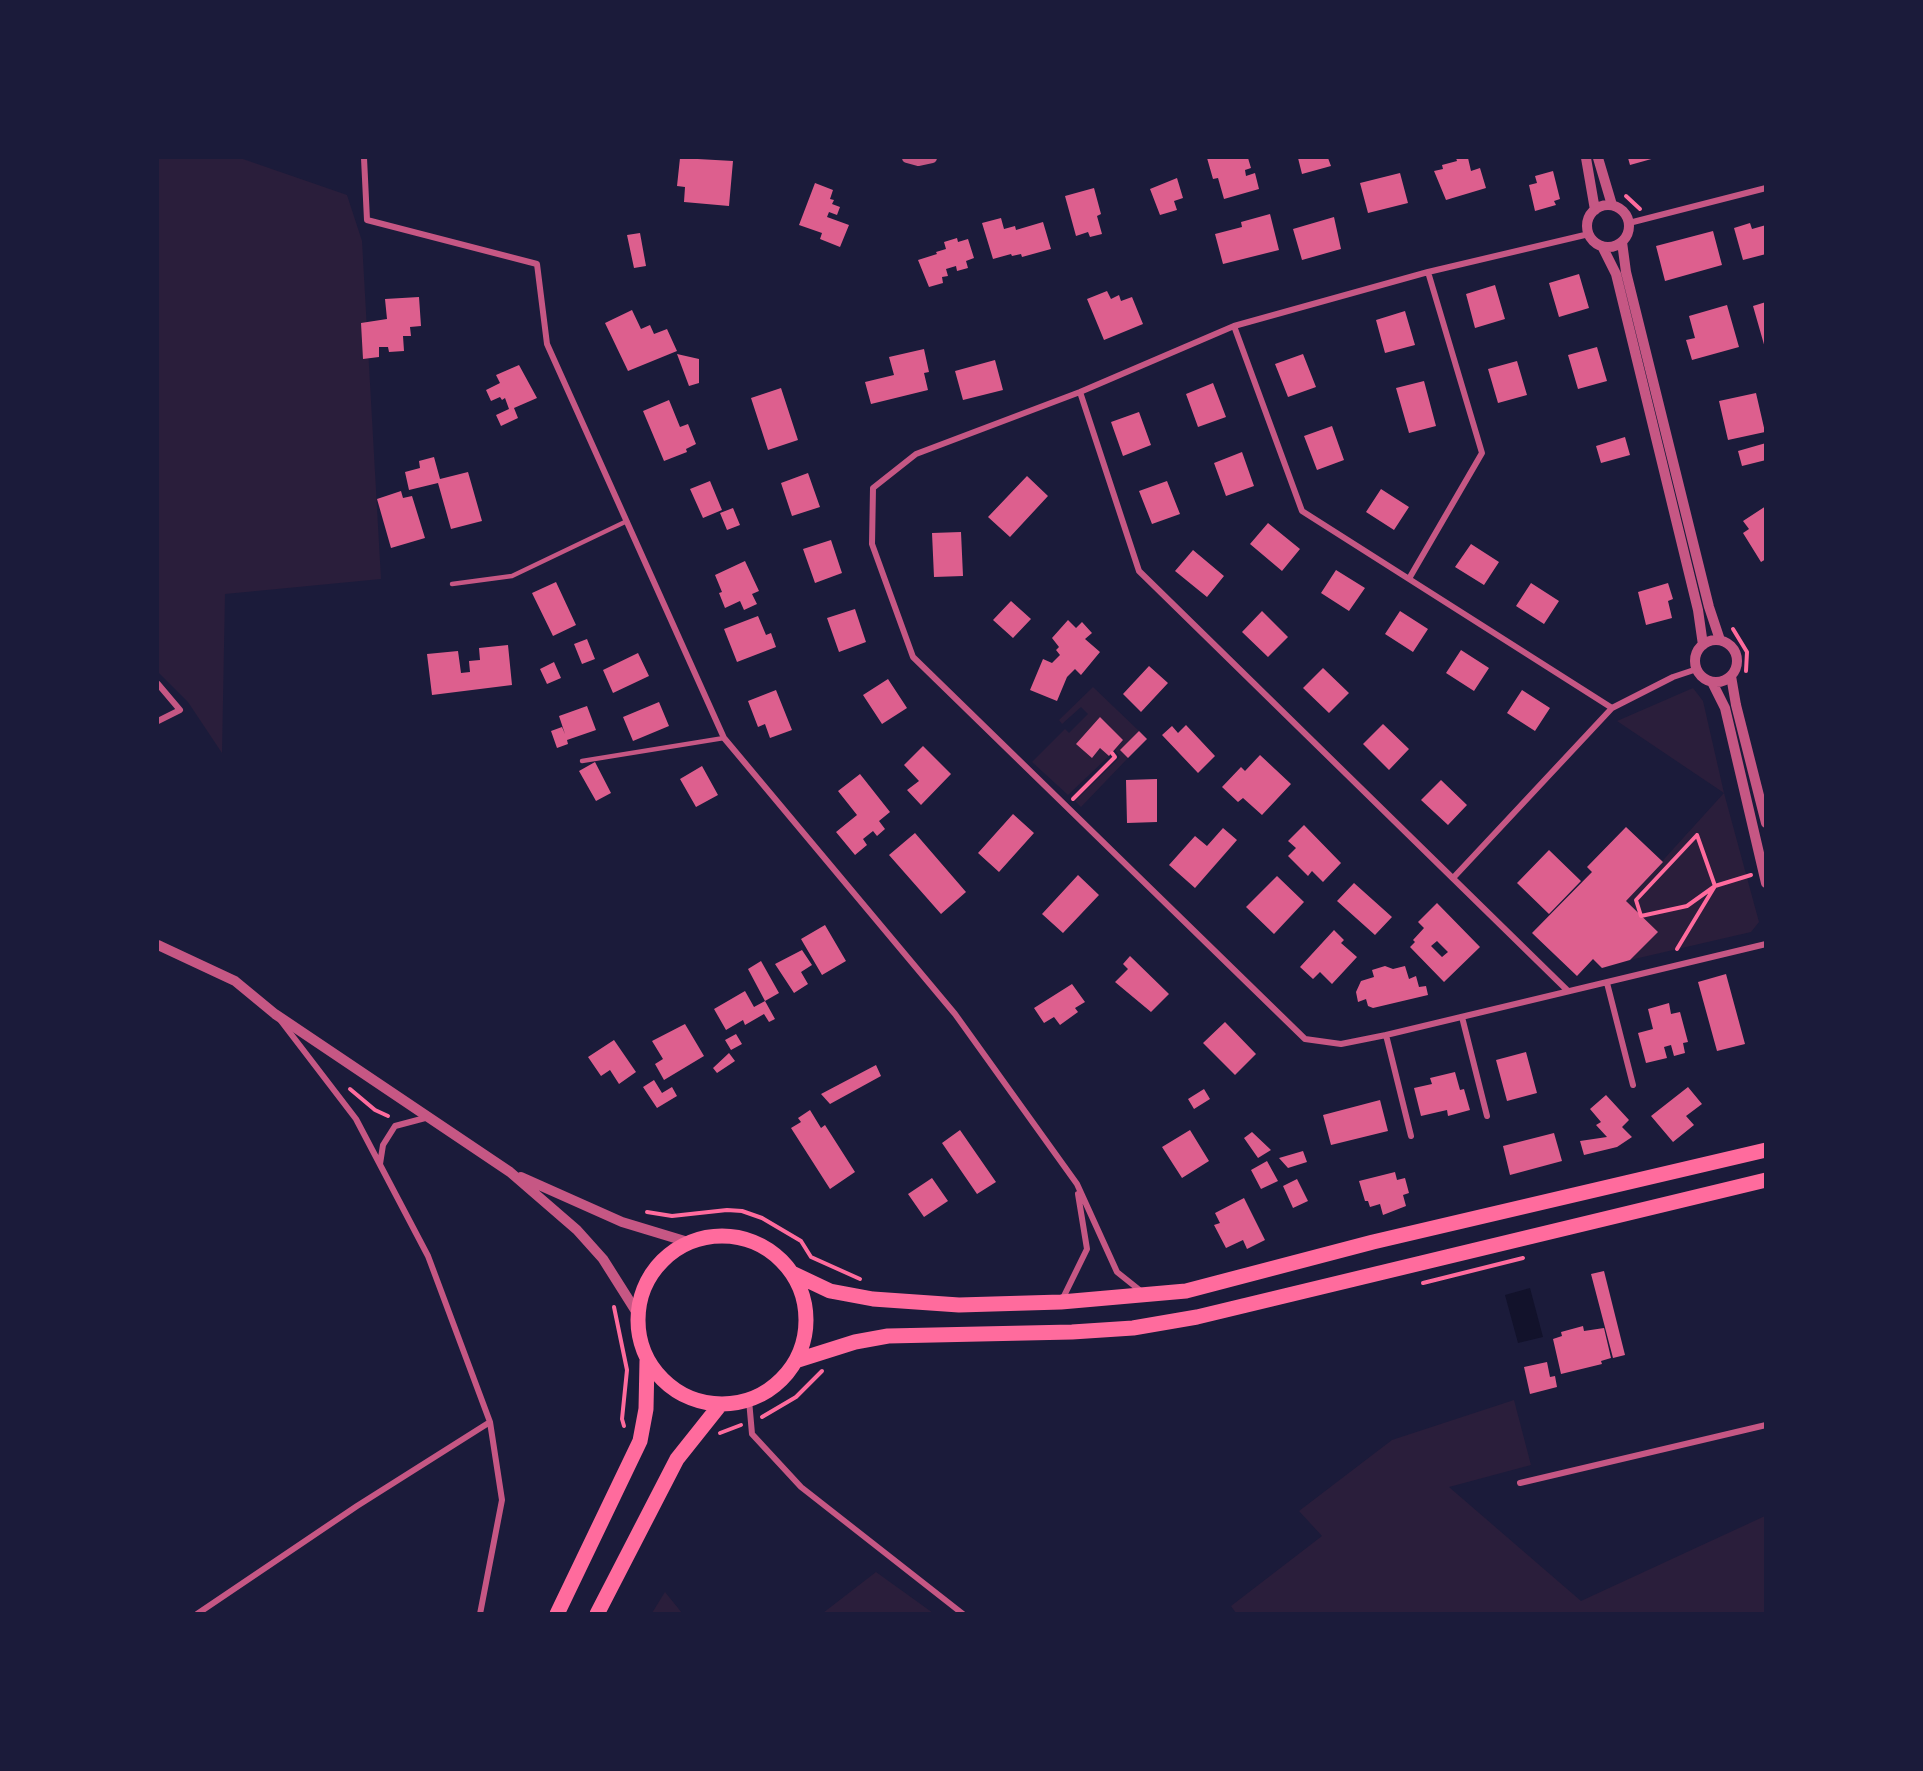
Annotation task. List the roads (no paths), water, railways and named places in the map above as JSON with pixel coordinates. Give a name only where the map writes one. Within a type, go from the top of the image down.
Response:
[{"type":"main road","points":[[792,1273],[801,1295],[804,1338],[798,1360],[779,1384],[749,1400],[720,1405],[679,1392],[660,1377],[647,1361],[637,1332],[644,1286],[654,1268],[688,1242],[715,1234],[765,1247],[792,1273],[831,1292],[873,1299],[959,1305],[1061,1302],[1186,1291],[1373,1242],[1766,1150]]},
{"type":"main road","points":[[798,1360],[855,1342],[888,1336],[1072,1332],[1133,1328],[1197,1317],[1766,1180]]},
{"type":"main road","points":[[557,1614],[640,1440],[646,1409],[647,1361]]},
{"type":"main road","points":[[597,1614],[677,1459],[720,1405]]},
{"type":"street","points":[[364,158],[367,220],[537,264],[547,344],[724,738],[955,1014],[1077,1184],[1117,1272],[1147,1295]]},
{"type":"street","points":[[907,158],[918,161],[932,158]]},
{"type":"street","points":[[1586,158],[1595,210],[1587,224],[1589,234],[1596,243],[1602,246],[1608,247],[1622,242],[1629,223],[1620,209],[1612,206],[1595,210]]},
{"type":"street","points":[[1598,158],[1612,206]]},
{"type":"street","points":[[1629,223],[1766,188]]},
{"type":"street","points":[[1589,234],[1428,272],[1234,327],[1080,392],[916,454],[873,488],[872,544],[913,657],[1305,1039],[1341,1044],[1386,1035],[1766,944]]},
{"type":"street","points":[[1622,242],[1626,272],[1709,607],[1720,640]]},
{"type":"street","points":[[1602,246],[1616,274],[1698,610],[1703,645],[1695,659],[1697,669],[1704,678],[1712,682],[1725,708],[1766,883]]},
{"type":"street","points":[[1410,577],[1482,453],[1428,272]]},
{"type":"street","points":[[1234,327],[1302,511],[1410,577],[1612,708]]},
{"type":"street","points":[[1080,392],[1139,572],[1454,877],[1568,991]]},
{"type":"street","points":[[1703,645],[1720,640],[1728,644],[1735,652],[1737,663],[1731,676],[1736,705],[1766,823]]},
{"type":"street","points":[[1454,877],[1612,708],[1673,677],[1697,669]]},
{"type":"street","points":[[1712,682],[1731,676]]},
{"type":"street","points":[[158,684],[180,710],[158,721]]},
{"type":"street","points":[[158,945],[235,981],[275,1014],[510,1172],[577,1230],[597,1251],[639,1316]]},
{"type":"street","points":[[1607,983],[1633,1085]]},
{"type":"street","points":[[275,1014],[356,1119],[428,1256],[490,1422],[502,1500],[480,1614]]},
{"type":"street","points":[[1462,1017],[1487,1116]]},
{"type":"street","points":[[1386,1035],[1412,1136]]},
{"type":"street","points":[[380,1165],[383,1145],[395,1126],[429,1117]]},
{"type":"street","points":[[510,1172],[622,1222],[688,1242]]},
{"type":"street","points":[[1061,1302],[1087,1249],[1077,1184]]},
{"type":"street","points":[[749,1400],[752,1434],[801,1486],[963,1614]]},
{"type":"street","points":[[197,1614],[357,1506],[490,1422]]},
{"type":"street","points":[[1520,1483],[1766,1425]]},
{"type":"lane","points":[[452,584],[512,576],[627,521]]},
{"type":"lane","points":[[582,761],[724,738]]}]
